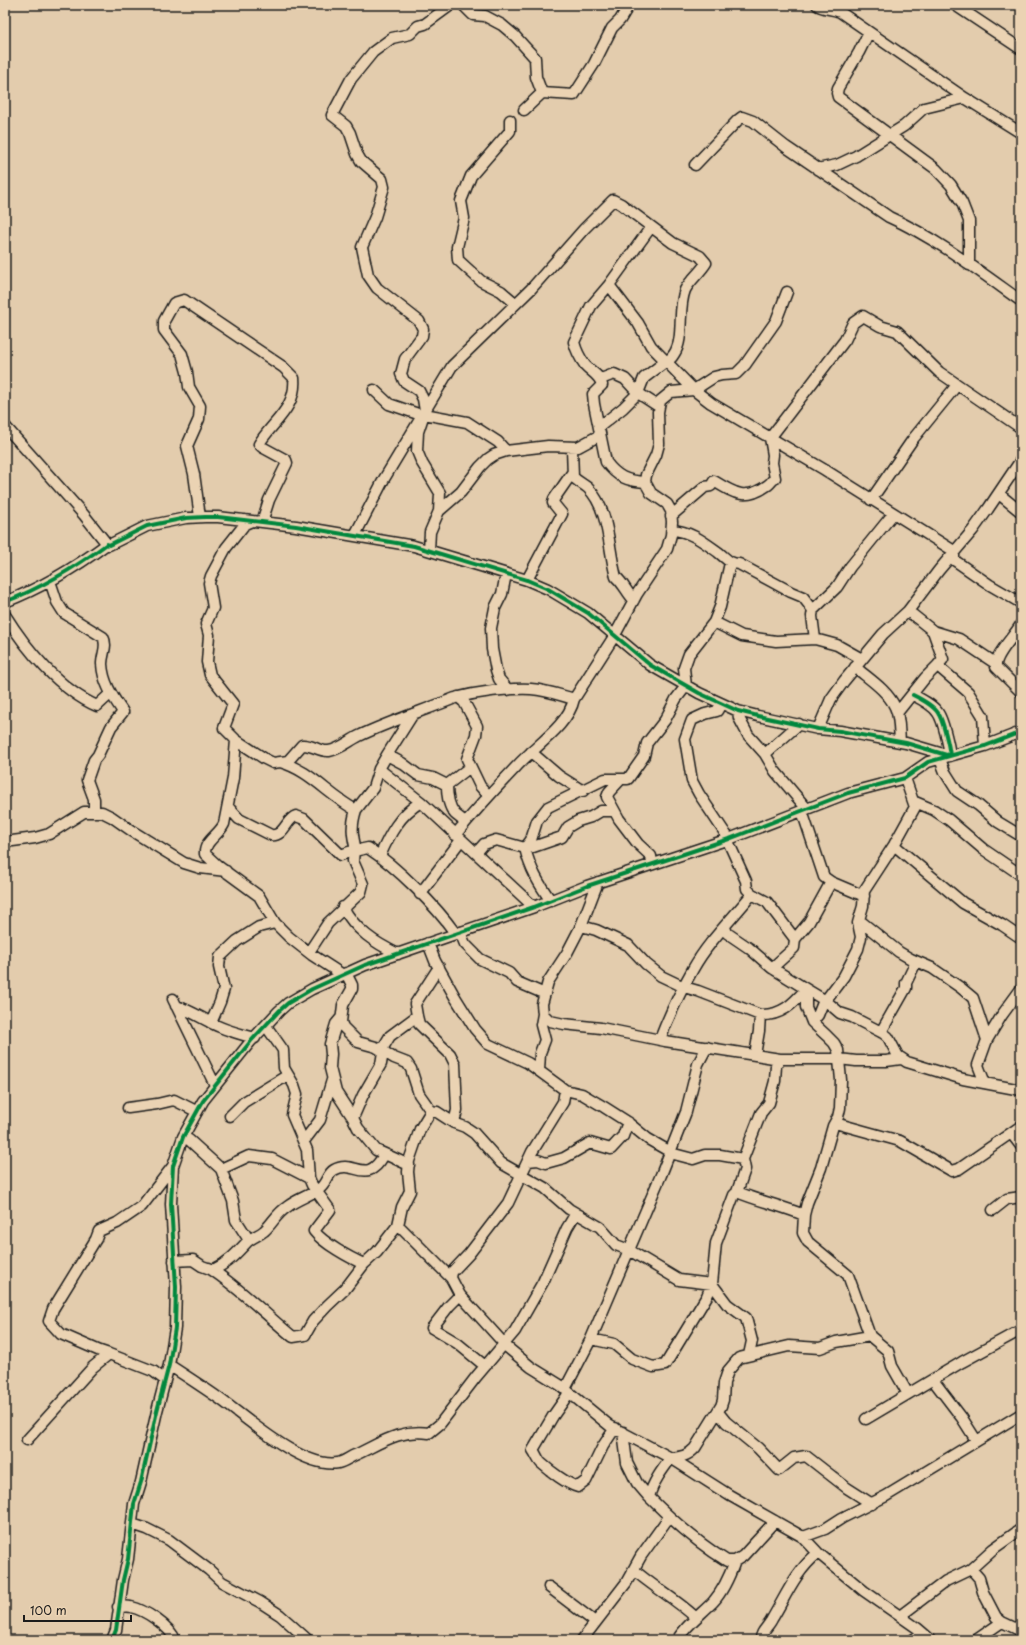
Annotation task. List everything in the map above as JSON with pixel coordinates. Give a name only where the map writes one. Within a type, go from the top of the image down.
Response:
[{"type":"street","points":[[429,550],[430,532],[439,511],[440,493],[422,463],[417,451],[418,432],[423,413],[422,395],[404,381],[401,374],[405,358],[422,336],[423,329],[419,321],[377,288],[368,275],[362,247],[384,187],[382,179],[361,161],[346,126],[332,115],[351,79],[379,46],[392,38],[410,34],[418,26],[425,24],[451,5]]},
{"type":"street","points":[[463,5],[473,15],[485,16],[502,25],[520,41],[535,58],[536,77],[542,93]]},
{"type":"street","points":[[524,110],[542,93],[574,96],[594,64],[612,28],[620,20],[629,5]]},
{"type":"street","points":[[817,5],[822,9],[834,9],[840,12],[965,98],[1021,133]]},
{"type":"street","points":[[955,5],[1021,49]]},
{"type":"street","points":[[869,32],[837,93],[838,97],[936,169],[951,185],[962,203],[969,221],[969,266]]},
{"type":"street","points":[[817,169],[837,165],[856,156],[904,126],[924,108],[965,98]]},
{"type":"street","points":[[695,165],[738,120],[742,117],[753,121],[786,147],[889,218],[908,227],[1021,301]]},
{"type":"street","points":[[510,120],[510,131],[471,176],[461,201],[464,218],[458,247],[458,260],[481,281],[501,290],[516,303]]},
{"type":"street","points":[[355,536],[384,479],[452,366],[531,289],[584,228],[613,200],[621,204],[673,243],[700,256],[706,263],[686,290],[681,307],[679,341],[675,354],[644,378],[638,393],[623,408],[585,444],[572,448],[548,446],[506,451],[488,459],[461,492],[439,511]]},
{"type":"street","points":[[645,482],[630,481],[618,474],[610,467],[604,456],[593,394],[602,384],[601,379],[586,366],[578,354],[574,342],[591,306],[609,285],[651,227]]},
{"type":"street","points":[[609,285],[638,323],[651,346],[665,363],[694,390],[711,402],[954,551]]},
{"type":"street","points":[[420,894],[458,837],[465,823],[489,796],[565,718],[574,699],[667,549],[672,530],[669,507],[650,493],[645,482],[646,475],[656,455],[659,444],[658,406],[663,398],[671,392],[694,390],[714,377],[736,374],[745,365],[776,321],[788,292]]},
{"type":"street","points":[[200,517],[194,474],[187,446],[199,420],[200,406],[187,383],[187,372],[182,354],[164,330],[166,314],[174,303],[184,300],[282,367],[294,378],[292,395],[282,416],[259,444],[286,460],[288,463],[257,521],[245,524],[226,548],[211,576],[209,583],[213,608],[206,624],[209,635],[207,662],[210,674],[232,704],[224,728],[236,740],[273,763],[288,761],[302,745],[308,745],[320,750],[328,751],[339,748],[359,736],[458,697],[482,692],[530,689],[574,699]]},
{"type":"street","points":[[770,438],[845,340],[853,323],[863,316],[880,326],[897,331],[939,372],[1021,428]]},
{"type":"street","points":[[601,379],[614,374],[625,379],[638,393],[658,406]]},
{"type":"street","points":[[871,500],[914,439],[957,385]]},
{"type":"street","points":[[374,390],[389,404],[467,422],[498,442],[506,451]]},
{"type":"street","points":[[5,426],[84,515],[107,544]]},
{"type":"street","points":[[670,516],[705,487],[711,486],[714,481],[729,491],[737,494],[747,494],[757,491],[769,484],[775,478],[772,463],[774,454],[770,438]]},
{"type":"street","points":[[572,448],[573,477],[587,487],[594,496],[606,524],[616,577],[622,583],[626,593],[634,600]]},
{"type":"street","points":[[818,729],[832,699],[859,663],[883,634],[908,611],[954,551],[979,522],[1021,460]]},
{"type":"street","points":[[527,580],[562,514],[553,503],[554,499],[572,473]]},
{"type":"street","points":[[999,494],[1021,512]]},
{"type":"street","points":[[815,639],[812,616],[813,610],[837,587],[850,567],[893,514]]},
{"type":"street","points":[[5,602],[50,581],[91,556],[107,544],[109,545],[147,526],[172,520],[218,517],[257,521],[355,536],[429,550],[527,580],[548,589],[577,606],[615,635],[645,662],[686,686],[738,711],[818,729],[840,730],[900,742],[950,756]]},
{"type":"street","points":[[672,530],[688,532],[718,552],[730,563],[740,564],[790,592],[802,597],[813,610]]},
{"type":"street","points":[[954,551],[954,560],[990,585],[1021,603]]},
{"type":"street","points":[[551,900],[529,866],[525,848],[531,840],[537,821],[548,808],[604,779],[628,779],[634,772],[644,756],[647,743],[665,720],[676,699],[686,686],[684,668],[689,654],[714,622],[720,607],[730,563]]},
{"type":"street","points":[[506,574],[502,594],[495,608],[492,628],[492,649],[498,679],[508,690]]},
{"type":"street","points":[[50,581],[57,602],[64,612],[86,628],[103,637],[106,646],[102,662],[103,676],[110,694],[123,712],[111,727],[98,755],[94,760],[87,780],[94,799],[94,812]]},
{"type":"street","points":[[908,611],[933,631],[959,639],[995,663],[996,667],[1021,692]]},
{"type":"street","points":[[5,615],[30,651],[59,681],[83,700],[97,706],[110,694]]},
{"type":"street","points":[[714,622],[742,636],[762,640],[776,641],[815,639],[837,645],[859,663],[885,692],[897,713],[900,742]]},
{"type":"street","points":[[995,663],[1000,651],[1010,642],[1021,624]]},
{"type":"street","points":[[897,713],[913,695],[925,678],[943,659],[933,631]]},
{"type":"street","points":[[938,665],[968,692],[983,716],[985,746]]},
{"type":"street","points":[[913,695],[938,713],[949,745],[950,756]]},
{"type":"street","points":[[458,697],[464,702],[477,726],[476,735],[467,759],[480,786],[489,796]]},
{"type":"street","points":[[721,704],[717,711],[705,714],[692,720],[685,739],[692,781],[728,839],[746,881],[747,889],[752,894],[767,902],[795,939]]},
{"type":"street","points":[[738,711],[743,727],[765,754],[775,771],[805,810],[824,877],[831,882],[864,896]]},
{"type":"street","points":[[309,952],[328,923],[343,907],[361,892],[363,884],[353,861],[355,850],[352,835],[352,823],[356,810],[373,788],[387,755],[413,714]]},
{"type":"street","points":[[765,754],[799,724]]},
{"type":"street","points":[[112,1640],[116,1630],[118,1607],[128,1559],[134,1504],[141,1482],[169,1365],[176,1318],[176,1287],[171,1204],[173,1166],[183,1137],[196,1111],[215,1085],[255,1038],[288,1003],[312,989],[344,974],[458,932],[534,907],[598,882],[728,839],[848,793],[904,778],[928,762],[1019,735]]},
{"type":"street","points":[[192,866],[205,854],[207,845],[221,830],[228,807],[233,778],[236,740]]},
{"type":"street","points":[[531,752],[559,776],[582,791]]},
{"type":"street","points":[[387,755],[418,775],[433,778],[447,785]]},
{"type":"street","points":[[940,759],[945,772],[957,791],[978,805],[998,822],[1021,836]]},
{"type":"street","points":[[278,762],[297,769],[328,790],[347,806],[356,810]]},
{"type":"street","points":[[447,785],[470,767]]},
{"type":"street","points":[[380,769],[421,802],[534,907]]},
{"type":"street","points":[[812,1022],[818,1015],[822,1005],[844,976],[858,949],[861,937],[858,923],[864,891],[894,846],[915,807],[904,778]]},
{"type":"street","points":[[620,779],[609,792],[607,797],[614,811],[638,844],[651,856],[652,864]]},
{"type":"street","points":[[447,785],[447,798],[455,814],[462,818],[465,823]]},
{"type":"street","points":[[913,801],[934,810],[949,820],[990,855],[1021,875]]},
{"type":"street","points":[[380,856],[388,837],[404,814],[421,802]]},
{"type":"street","points":[[228,807],[239,819],[275,836],[281,832],[293,817],[300,817],[341,855],[355,850],[368,848],[380,856],[420,894],[458,932],[465,944],[480,959],[509,973],[518,982],[545,994]]},
{"type":"street","points":[[476,853],[484,844],[496,840],[525,848],[533,847],[562,836],[568,827],[578,821],[591,817],[601,811],[614,811]]},
{"type":"street","points":[[5,842],[35,838],[49,834],[84,812],[102,812],[112,817],[148,842],[192,866],[226,871]]},
{"type":"street","points":[[894,846],[963,903],[1002,924],[1021,938]]},
{"type":"street","points":[[205,854],[259,896],[275,923],[309,952],[344,974],[352,984],[352,989],[343,1005],[341,1022],[346,1032],[358,1042],[376,1047],[394,1058],[407,1063],[412,1069],[419,1094],[430,1111],[437,1112],[474,1133],[501,1163],[545,1188],[569,1209],[600,1227],[616,1245],[629,1250],[679,1280],[712,1284],[727,1304],[746,1318],[752,1341],[749,1355]]},
{"type":"street","points":[[539,1071],[540,1053],[545,1040],[541,1025],[543,1014],[542,1004],[548,982],[567,954],[582,926],[598,882]]},
{"type":"street","points":[[772,968],[794,948],[795,939],[809,922],[831,882]]},
{"type":"street","points":[[660,1040],[669,1016],[693,969],[714,939],[752,894]]},
{"type":"street","points":[[343,907],[350,920],[359,930],[384,948],[398,954]]},
{"type":"street","points":[[859,920],[899,952],[916,962],[932,968],[973,998],[987,1040]]},
{"type":"street","points":[[210,1023],[220,1002],[224,989],[219,967],[220,957],[237,941],[259,927],[275,923]]},
{"type":"street","points":[[582,926],[604,933],[628,945],[646,964],[661,976],[684,987],[760,1015],[769,1016],[781,1012],[794,1002],[806,989]]},
{"type":"street","points":[[725,927],[727,933],[749,948],[772,968],[826,1001],[840,1013],[852,1017],[888,1037],[895,1053],[901,1059]]},
{"type":"street","points":[[428,943],[439,967],[475,1029],[488,1044],[528,1063],[565,1090],[582,1094],[628,1122],[648,1139],[682,1157],[693,1159],[705,1155],[720,1155],[743,1159]]},
{"type":"street","points":[[881,1032],[906,988],[906,983],[916,962]]},
{"type":"street","points":[[439,967],[416,1004],[417,1016],[418,1024],[450,1054],[455,1064],[457,1110],[454,1123]]},
{"type":"street","points":[[806,989],[806,1007],[812,1022],[834,1043],[838,1050],[841,1080],[840,1108],[804,1215],[803,1229],[805,1238],[848,1275],[870,1336],[888,1351],[892,1366],[908,1394]]},
{"type":"street","points":[[985,1083],[978,1065],[987,1040],[1002,1015],[1021,989]]},
{"type":"street","points":[[215,1085],[174,1003],[199,1015],[210,1023],[255,1038]]},
{"type":"street","points":[[543,1014],[550,1021],[564,1024],[601,1028],[660,1040],[780,1059],[839,1059],[856,1061],[886,1061],[901,1059],[962,1079],[1021,1090]]},
{"type":"street","points":[[755,1055],[760,1015]]},
{"type":"street","points":[[353,1118],[363,1095],[381,1064],[384,1046],[390,1036],[417,1016]]},
{"type":"street","points":[[342,1018],[336,1024],[330,1044],[330,1068],[336,1092],[358,1128],[376,1150],[384,1155],[392,1156],[409,1165]]},
{"type":"street","points":[[266,1026],[283,1050],[284,1068],[294,1085],[297,1094],[292,1115],[307,1150],[309,1178],[316,1191],[330,1210],[314,1231],[319,1238],[351,1259],[364,1264]]},
{"type":"street","points":[[619,1430],[604,1446],[586,1481],[578,1487],[564,1481],[541,1463],[533,1450],[567,1391],[662,1175],[686,1112],[698,1064],[707,1047]]},
{"type":"street","points":[[591,1339],[614,1344],[632,1358],[653,1367],[665,1365],[707,1296],[712,1284],[716,1243],[745,1169],[743,1159],[762,1113],[768,1103],[775,1081],[776,1065],[780,1059]]},
{"type":"street","points":[[230,1116],[244,1102],[288,1074]]},
{"type":"street","points":[[304,1141],[320,1120],[332,1080]]},
{"type":"street","points":[[451,1278],[454,1268],[469,1254],[508,1203],[528,1161],[563,1102],[565,1090]]},
{"type":"street","points":[[128,1108],[174,1100],[196,1111]]},
{"type":"street","points":[[209,1268],[226,1279],[293,1338],[305,1335],[313,1321],[345,1289],[364,1264],[377,1252],[398,1225],[402,1207],[410,1191],[409,1165],[420,1129],[430,1111]]},
{"type":"street","points":[[528,1161],[538,1160],[546,1163],[564,1158],[590,1142],[611,1149],[623,1136],[628,1122]]},
{"type":"street","points":[[835,1123],[900,1141],[952,1171],[959,1169],[1021,1126]]},
{"type":"street","points":[[1011,1133],[1021,1146]]},
{"type":"street","points":[[183,1137],[189,1140],[221,1169],[233,1201],[236,1220],[249,1240]]},
{"type":"street","points":[[174,1261],[193,1260],[202,1266],[213,1270],[225,1264],[241,1250],[249,1240],[263,1232],[286,1207],[320,1189],[332,1171],[342,1167],[363,1171],[370,1170],[375,1168],[384,1155]]},
{"type":"street","points":[[221,1169],[249,1156],[272,1159],[309,1178]]},
{"type":"street","points":[[165,1380],[153,1371],[61,1334],[49,1321],[53,1309],[96,1239],[98,1231],[117,1223],[142,1206],[173,1166]]},
{"type":"street","points":[[737,1192],[754,1200],[781,1206],[804,1215]]},
{"type":"street","points":[[993,1210],[1007,1199],[1021,1197]]},
{"type":"street","points":[[169,1365],[221,1400],[283,1446],[308,1458],[324,1462],[338,1463],[387,1439],[403,1433],[429,1433],[440,1424],[515,1330],[544,1282],[567,1228],[576,1213]]},
{"type":"street","points":[[398,1225],[451,1278],[460,1295],[503,1344],[531,1367],[567,1391],[619,1430],[671,1458],[729,1495],[804,1537],[818,1553],[864,1591],[931,1640]]},
{"type":"street","points":[[460,1295],[449,1306],[432,1328],[458,1343],[485,1366]]},
{"type":"street","points":[[866,1420],[962,1362],[1021,1330]]},
{"type":"street","points":[[671,1458],[684,1457],[692,1452],[718,1412],[723,1400],[724,1383],[728,1371],[739,1358],[788,1346],[820,1348],[836,1342],[870,1336]]},
{"type":"street","points":[[27,1440],[93,1367],[108,1354]]},
{"type":"street","points":[[933,1380],[962,1418],[976,1440]]},
{"type":"street","points":[[718,1412],[726,1422],[758,1448],[779,1470],[794,1458],[806,1456],[847,1488],[872,1504]]},
{"type":"street","points":[[804,1537],[825,1529],[842,1518],[872,1504],[1021,1414]]},
{"type":"street","points":[[619,1430],[627,1463],[637,1483],[649,1498],[669,1517],[720,1557],[727,1561],[735,1561],[743,1556],[775,1521]]},
{"type":"street","points":[[649,1498],[651,1489],[671,1458]]},
{"type":"street","points":[[582,1640],[626,1583],[641,1556],[669,1517]]},
{"type":"street","points":[[132,1524],[147,1529],[169,1540],[222,1582],[260,1602],[280,1615],[308,1640]]},
{"type":"street","points":[[900,1616],[946,1581],[971,1569],[993,1548],[1021,1530]]},
{"type":"street","points":[[761,1640],[760,1636],[772,1621],[792,1582],[806,1563],[818,1553]]},
{"type":"street","points":[[677,1640],[695,1618],[713,1601],[729,1576],[735,1561]]},
{"type":"street","points":[[971,1569],[979,1578],[983,1592],[996,1617],[1002,1622],[1021,1631]]},
{"type":"street","points":[[634,1570],[650,1584],[676,1601],[695,1618]]},
{"type":"street","points":[[550,1587],[595,1622]]},
{"type":"street","points":[[118,1607],[130,1607],[154,1618],[168,1629],[175,1640]]},
{"type":"street","points":[[976,1640],[1002,1622]]},
{"type":"street","points":[[913,1640],[922,1632]]},
{"type":"cycle path","points":[[5,602],[58,576],[107,544],[109,545],[147,526],[186,518],[218,517],[296,526],[414,546],[527,580],[548,589],[588,613],[650,665],[699,693],[738,711],[818,729],[840,731],[906,743],[950,756],[946,733],[938,713],[930,705],[913,695]]},
{"type":"cycle path","points":[[112,1640],[116,1630],[123,1580],[128,1559],[134,1504],[141,1482],[169,1365],[175,1328],[176,1287],[171,1204],[173,1166],[183,1137],[203,1101],[251,1041],[279,1011],[288,1003],[312,989],[365,965],[534,907],[587,886],[729,839],[848,793],[905,778],[928,762],[985,746],[1021,732]]}]
